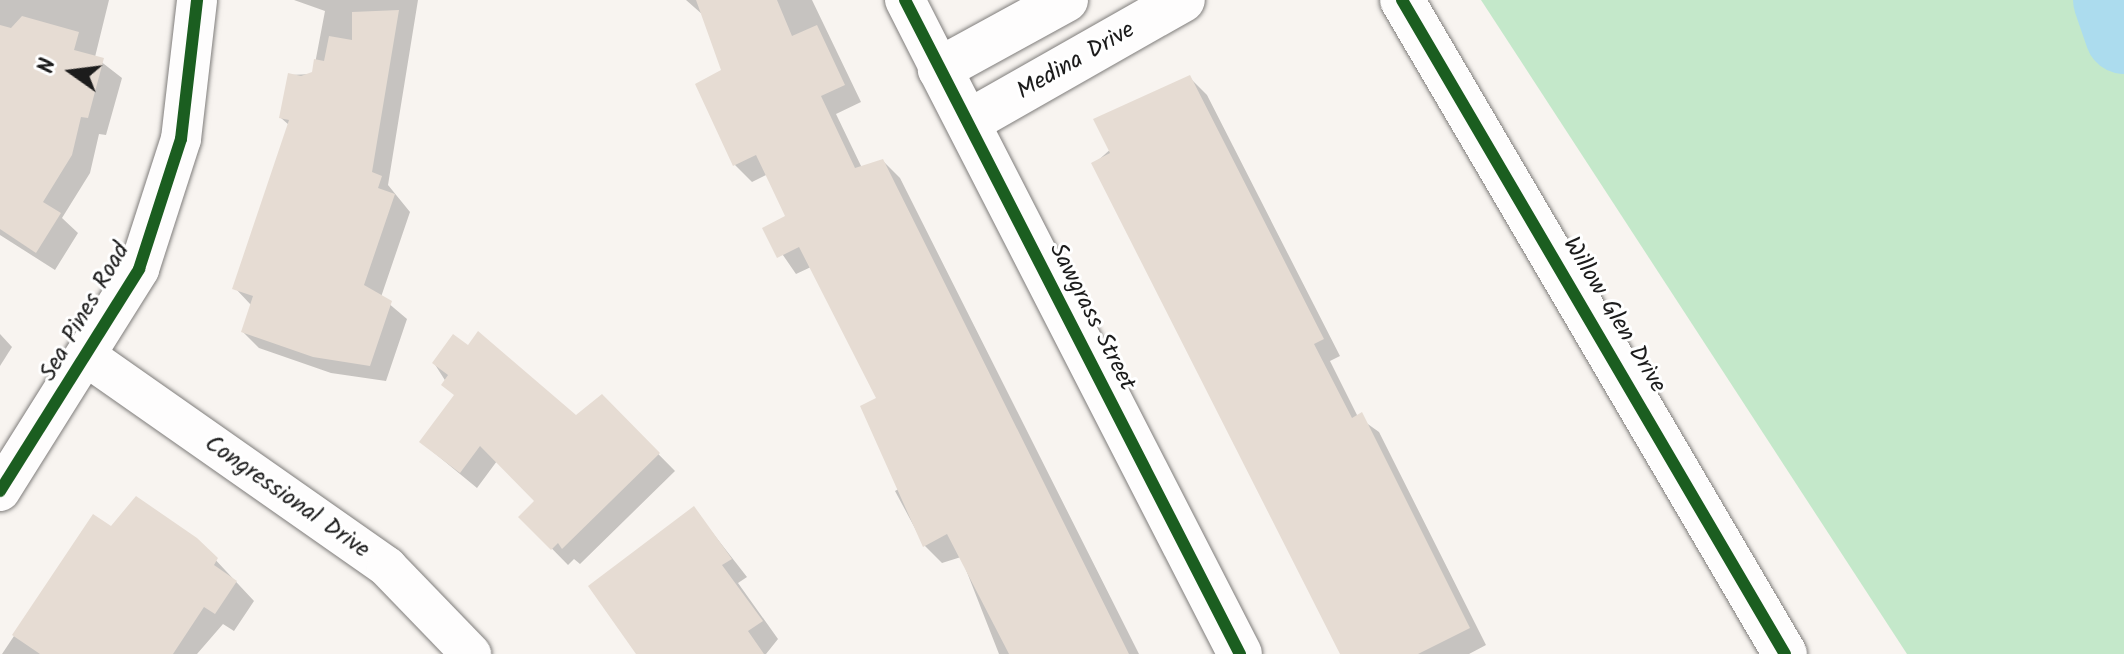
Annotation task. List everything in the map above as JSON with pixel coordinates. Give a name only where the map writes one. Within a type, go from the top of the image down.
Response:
[{"type":"street","name":"Sea Pines Road","points":[[0,491],[89,358],[139,269],[163,205],[193,75],[197,0]]},
{"type":"street","name":"Sawgrass Street","points":[[905,0],[1240,654]]},
{"type":"street","points":[[940,69],[1066,0]]},
{"type":"street","name":"Medina Drive","points":[[968,122],[1183,0]]},
{"type":"street","name":"Willow Glen Drive","points":[[1402,0],[1785,654]]},
{"type":"street","name":"Congressional Drive","points":[[89,358],[387,567],[471,654]]},
{"type":"green space","points":[[1481,0],[2124,0],[2124,654],[1907,654]]},
{"type":"building","points":[[696,0],[777,0],[792,36],[817,25],[845,85],[821,96],[855,168],[883,159],[1129,654],[1009,654],[947,534],[923,547],[860,406],[876,398],[799,247],[777,258],[762,228],[785,216],[756,155],[733,166],[695,84],[721,70]]},
{"type":"building","points":[[399,10],[372,172],[382,176],[378,188],[395,194],[364,285],[392,301],[370,366],[313,357],[241,332],[253,296],[232,289],[289,120],[279,118],[288,73],[301,76],[312,72],[314,59],[324,61],[329,36],[352,40],[352,12]]},
{"type":"building","points":[[22,16],[79,32],[74,50],[104,58],[88,118],[81,117],[72,155],[43,202],[61,213],[36,253],[0,229],[0,25],[11,28]]},
{"type":"building","points":[[1190,75],[1324,339],[1314,344],[1352,418],[1362,412],[1470,628],[1418,654],[1340,654],[1091,163],[1110,153],[1093,119]]},
{"type":"building","points":[[478,331],[576,415],[602,394],[660,453],[562,549],[558,543],[551,550],[518,517],[534,501],[480,446],[460,473],[419,442],[454,395],[441,385],[448,375],[432,363],[453,334],[468,345]]},
{"type":"building","points":[[136,496],[197,538],[218,558],[214,565],[237,581],[215,614],[204,607],[173,654],[40,654],[12,635],[93,514],[111,526]]},
{"type":"building","points":[[694,506],[732,559],[722,565],[763,621],[748,631],[764,654],[636,654],[588,586]]},
{"type":"waterway","points":[[2112,0],[2124,35]]},
{"type":"cycle path","points":[[0,491],[139,269],[181,139],[197,0]]},
{"type":"cycle path","points":[[905,0],[1240,654]]},
{"type":"cycle path","points":[[1402,0],[1785,654]]}]
